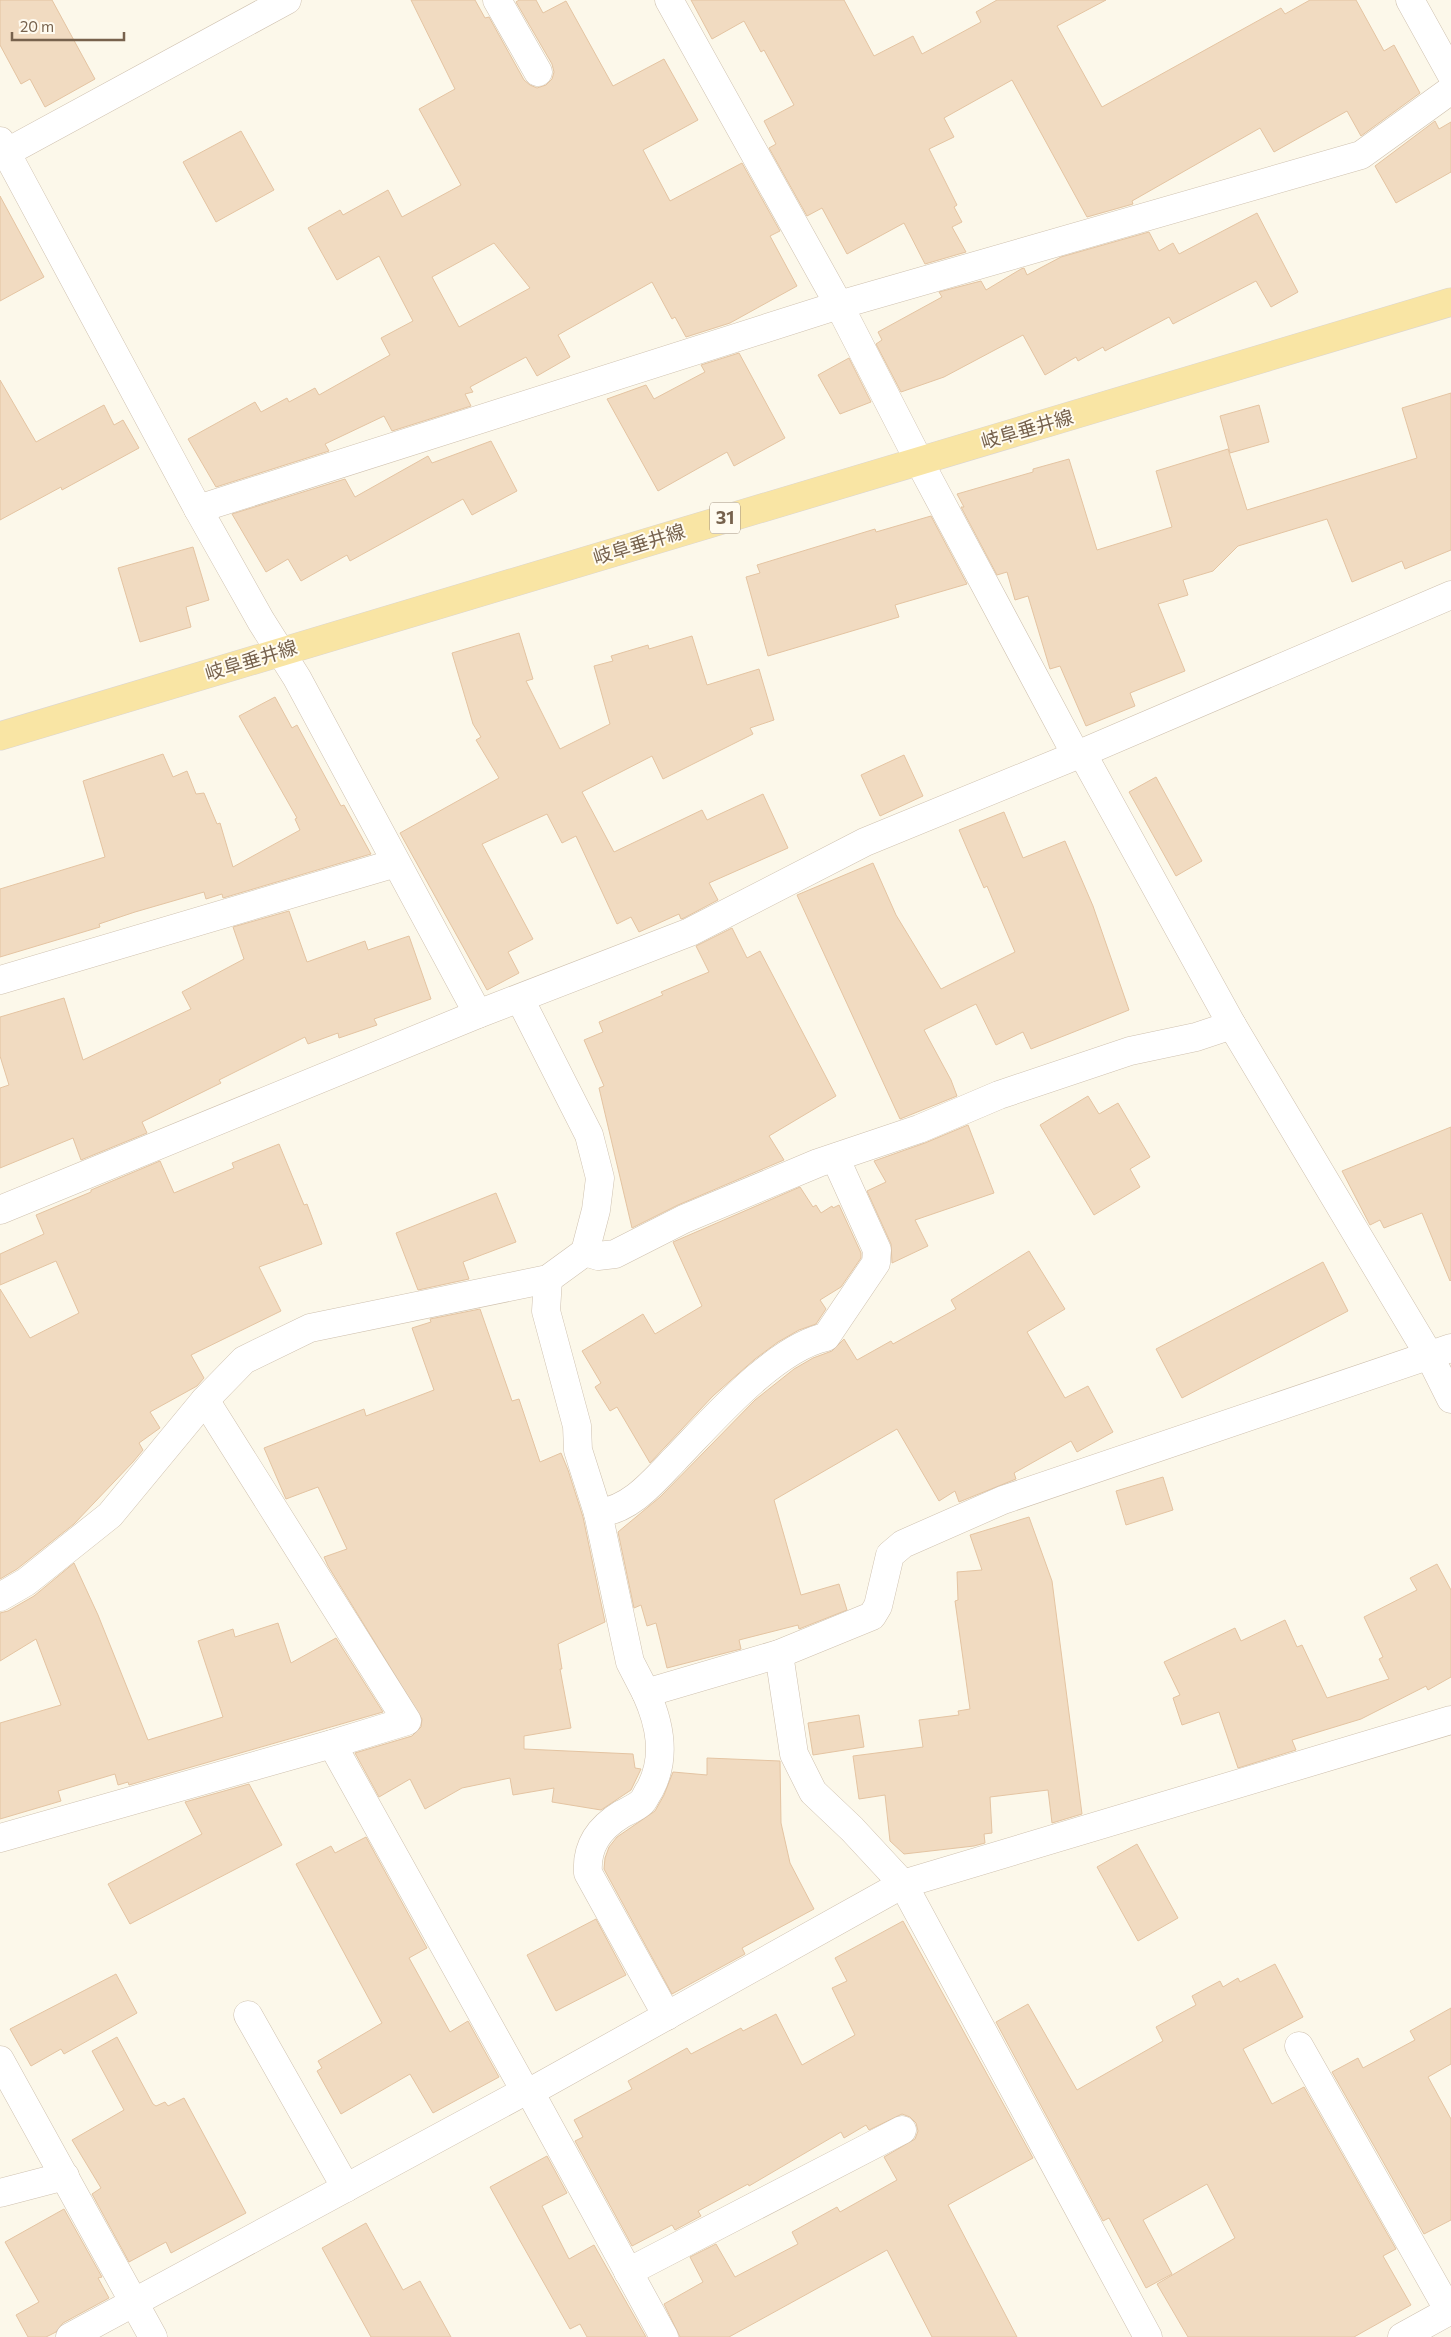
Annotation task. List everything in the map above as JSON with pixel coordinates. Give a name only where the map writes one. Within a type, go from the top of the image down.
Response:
[{"type":"main road","name":"岐阜垂井線","points":[[0,736],[1451,302]]},
{"type":"street","points":[[286,0],[2,149],[198,509],[261,621],[281,652],[478,1014]]},
{"type":"street","points":[[497,0],[538,72]]},
{"type":"street","points":[[669,0],[839,305],[919,461],[1079,754],[1232,1025],[1440,1352],[1451,1399]]},
{"type":"street","points":[[1410,0],[1451,74]]},
{"type":"street","points":[[198,509],[839,305],[1361,155],[1451,90]]},
{"type":"street","points":[[0,1210],[478,1014],[690,932],[865,842],[1079,754],[1451,595]]},
{"type":"street","points":[[0,980],[396,863]]},
{"type":"street","points":[[0,1597],[26,1582],[110,1515],[205,1400],[244,1360],[310,1328],[548,1279],[585,1252],[596,1210],[600,1178],[589,1135],[520,999]]},
{"type":"street","points":[[585,1252],[598,1256],[615,1254],[684,1219],[838,1157],[919,1129],[1008,1092],[1130,1051],[1196,1037],[1232,1025]]},
{"type":"street","points":[[598,1513],[611,1512],[642,1493],[723,1409],[760,1376],[813,1340],[826,1338],[876,1263],[877,1250],[839,1166],[838,1157]]},
{"type":"street","points":[[548,1279],[546,1311],[577,1426],[578,1450],[598,1513],[630,1662],[657,1717],[661,1746],[656,1777],[642,1802],[609,1822],[594,1840],[587,1859],[588,1874],[667,2016]]},
{"type":"street","points":[[646,1692],[779,1654],[872,1616],[878,1606],[890,1555],[903,1544],[1004,1500],[1440,1352]]},
{"type":"street","points":[[0,1838],[407,1721],[205,1400]]},
{"type":"street","points":[[779,1654],[794,1754],[813,1792],[852,1829],[903,1884],[1148,2337]]},
{"type":"street","points":[[70,2337],[667,2016],[903,1884],[1451,1720]]},
{"type":"street","points":[[332,1744],[528,2091],[664,2337]]},
{"type":"street","points":[[248,2015],[346,2188]]},
{"type":"street","points":[[1299,2046],[1450,2310],[1402,2337]]},
{"type":"street","points":[[0,2060],[153,2337]]},
{"type":"street","points":[[628,2272],[902,2130]]},
{"type":"street","points":[[0,2193],[65,2176]]},
{"type":"building","points":[[0,0],[52,0],[95,79],[45,107],[30,79],[21,84],[0,45]]},
{"type":"building","points":[[411,0],[475,0],[485,18],[489,17],[524,80],[537,88],[546,85],[552,79],[554,72],[552,64],[516,2],[519,0],[536,0],[543,13],[566,1],[613,86],[664,59],[698,120],[643,150],[670,201],[742,163],[780,231],[770,236],[797,286],[730,323],[686,337],[675,317],[672,319],[652,282],[558,335],[570,357],[537,376],[526,357],[470,387],[473,392],[465,394],[471,406],[392,431],[384,416],[325,444],[329,451],[216,487],[188,439],[255,402],[261,412],[287,398],[289,402],[315,388],[319,395],[390,355],[381,338],[413,321],[379,256],[337,280],[308,228],[340,210],[343,215],[388,190],[402,217],[461,185],[419,109],[455,89]],"holes":[[[494,243],[530,288],[459,327],[432,277]]]},
{"type":"building","points":[[691,0],[844,0],[874,56],[913,36],[922,54],[981,22],[976,12],[997,0],[1106,0],[1057,26],[1102,107],[1281,8],[1285,14],[1310,0],[1356,0],[1384,51],[1394,45],[1420,93],[1361,136],[1347,111],[1274,152],[1260,128],[1132,201],[1133,204],[1087,217],[1012,80],[944,118],[954,137],[929,149],[957,205],[954,207],[962,222],[952,227],[966,252],[925,264],[904,223],[847,254],[822,208],[807,216],[769,148],[776,144],[764,121],[794,105],[764,50],[761,52],[744,21],[712,39]]},
{"type":"building","points":[[1435,121],[1439,129],[1451,122],[1451,172],[1396,203],[1375,166]]},
{"type":"building","points":[[241,131],[274,190],[216,222],[183,162]]},
{"type":"building","points":[[0,196],[44,277],[0,301]]},
{"type":"building","points":[[1257,213],[1298,292],[1271,307],[1256,281],[1173,324],[1169,317],[1105,351],[1103,347],[1078,361],[1076,357],[1045,375],[1023,335],[944,377],[901,392],[876,344],[882,340],[878,332],[942,297],[939,292],[981,281],[986,290],[1021,269],[1024,268],[1027,275],[1061,257],[1149,232],[1159,251],[1173,243],[1179,254]]},
{"type":"building","points":[[739,353],[785,438],[734,466],[727,452],[658,491],[607,399],[646,385],[654,399],[705,372],[701,365]]},
{"type":"building","points":[[849,358],[871,402],[840,414],[818,375]]},
{"type":"building","points":[[0,380],[36,442],[104,405],[114,425],[123,420],[139,448],[62,490],[61,487],[0,520]]},
{"type":"building","points":[[1451,393],[1451,550],[1405,569],[1402,561],[1352,582],[1327,519],[1238,546],[1213,571],[1183,580],[1188,595],[1158,604],[1185,671],[1130,693],[1135,706],[1086,726],[1060,666],[1050,669],[1028,596],[1015,600],[1007,572],[997,575],[961,507],[964,507],[957,494],[1033,472],[1033,469],[1069,459],[1097,550],[1172,527],[1156,471],[1228,449],[1247,510],[1417,458],[1402,408]]},
{"type":"building","points":[[1259,405],[1269,442],[1230,453],[1220,416]]},
{"type":"building","points":[[491,441],[517,491],[472,515],[463,499],[350,561],[347,555],[301,581],[288,559],[266,572],[232,514],[345,479],[355,497],[428,456],[432,463]]},
{"type":"building","points":[[931,516],[967,584],[895,605],[899,617],[768,656],[746,577],[760,573],[757,565],[875,529],[876,532]]},
{"type":"building","points":[[193,547],[209,600],[186,607],[191,627],[140,642],[118,568]]},
{"type":"building","points":[[519,633],[533,679],[526,681],[560,749],[610,724],[594,666],[613,661],[611,656],[648,645],[649,649],[692,636],[707,685],[759,669],[774,720],[750,728],[753,734],[663,779],[652,756],[582,792],[614,852],[702,810],[707,820],[763,794],[788,848],[709,883],[718,900],[684,918],[681,919],[679,914],[639,932],[631,917],[617,924],[576,836],[562,843],[547,814],[482,844],[533,939],[508,952],[519,973],[487,990],[400,833],[499,778],[476,740],[481,737],[473,724],[452,653]]},
{"type":"building","points":[[275,697],[292,728],[297,725],[341,806],[344,805],[371,854],[223,898],[222,894],[206,899],[204,892],[135,912],[99,924],[100,927],[0,957],[0,889],[105,857],[83,781],[163,754],[173,777],[187,771],[196,794],[204,793],[217,824],[220,823],[233,867],[300,830],[295,819],[297,818],[239,716]]},
{"type":"building","points":[[904,755],[923,796],[880,816],[861,775]]},
{"type":"building","points":[[1156,777],[1202,861],[1176,876],[1129,792]]},
{"type":"building","points":[[1004,812],[1023,858],[1065,841],[1093,906],[1129,1010],[1031,1049],[1023,1032],[996,1045],[976,1004],[924,1030],[951,1080],[957,1096],[900,1119],[797,895],[873,863],[896,915],[941,989],[1015,952],[987,886],[984,888],[959,830]]},
{"type":"building","points":[[289,911],[307,962],[365,941],[368,950],[409,936],[431,999],[374,1019],[377,1025],[339,1038],[338,1033],[308,1044],[305,1037],[219,1080],[221,1083],[142,1122],[147,1133],[81,1160],[73,1138],[0,1168],[0,1088],[9,1085],[0,1056],[0,1017],[64,998],[83,1060],[191,1009],[182,992],[244,959],[233,927]]},
{"type":"building","points":[[732,928],[747,958],[760,951],[836,1096],[769,1136],[784,1160],[678,1205],[632,1228],[599,1088],[604,1086],[584,1040],[603,1032],[599,1022],[663,995],[661,992],[709,972],[696,946]]},
{"type":"building","points":[[1088,1096],[1099,1114],[1118,1103],[1150,1157],[1130,1169],[1140,1187],[1094,1215],[1040,1125]]},
{"type":"building","points":[[968,1125],[994,1193],[915,1220],[928,1246],[892,1263],[891,1244],[867,1191],[886,1182],[874,1161]]},
{"type":"building","points":[[1451,1127],[1450,1281],[1422,1213],[1384,1228],[1380,1220],[1370,1225],[1342,1171]]},
{"type":"building","points":[[279,1144],[304,1205],[307,1204],[322,1244],[259,1267],[281,1311],[191,1355],[204,1378],[197,1386],[150,1412],[160,1428],[139,1443],[143,1450],[133,1462],[74,1524],[17,1569],[0,1579],[0,1289],[30,1338],[79,1313],[56,1261],[0,1285],[0,1254],[44,1234],[36,1215],[160,1161],[174,1193],[234,1168],[232,1163]]},
{"type":"building","points":[[800,1187],[813,1207],[816,1205],[821,1213],[832,1206],[833,1208],[839,1205],[861,1253],[861,1258],[841,1287],[820,1300],[826,1309],[816,1324],[799,1330],[778,1342],[755,1359],[713,1396],[650,1463],[617,1407],[610,1411],[595,1387],[601,1383],[582,1351],[643,1314],[655,1334],[702,1306],[673,1242]]},
{"type":"building","points":[[496,1193],[516,1242],[463,1262],[469,1279],[418,1290],[396,1233]]},
{"type":"building","points":[[1029,1251],[1065,1309],[1027,1332],[1065,1398],[1088,1386],[1113,1432],[1077,1452],[1071,1441],[1014,1473],[1016,1479],[959,1502],[955,1491],[939,1501],[897,1429],[774,1500],[801,1595],[839,1584],[847,1610],[799,1629],[798,1625],[739,1640],[741,1649],[667,1668],[656,1623],[647,1626],[641,1605],[634,1608],[618,1532],[660,1497],[755,1400],[794,1369],[813,1358],[832,1351],[844,1339],[857,1360],[891,1341],[893,1344],[956,1309],[951,1300]]},
{"type":"building","points":[[1323,1262],[1348,1311],[1182,1398],[1156,1349]]},
{"type":"building","points":[[480,1309],[512,1401],[519,1399],[540,1462],[561,1453],[568,1470],[583,1517],[605,1622],[558,1644],[562,1669],[560,1669],[571,1728],[524,1736],[524,1749],[633,1754],[635,1768],[641,1769],[631,1790],[601,1810],[552,1802],[554,1788],[513,1795],[510,1778],[462,1788],[425,1809],[410,1779],[379,1797],[355,1753],[412,1736],[421,1727],[422,1719],[328,1566],[324,1557],[347,1549],[318,1487],[286,1499],[264,1448],[364,1409],[366,1416],[434,1390],[412,1328],[431,1322],[430,1319]]},
{"type":"building","points":[[1163,1477],[1173,1510],[1126,1525],[1116,1491]]},
{"type":"building","points":[[1029,1517],[1052,1581],[1082,1814],[1052,1823],[1048,1790],[990,1797],[992,1833],[984,1834],[985,1843],[904,1854],[890,1841],[885,1795],[859,1799],[853,1756],[923,1747],[919,1720],[959,1715],[958,1711],[970,1709],[955,1601],[958,1600],[957,1572],[982,1570],[970,1535]]},
{"type":"building","points":[[74,1563],[98,1615],[148,1740],[223,1717],[198,1641],[233,1629],[235,1637],[278,1623],[291,1663],[336,1638],[383,1712],[129,1785],[128,1782],[118,1785],[115,1774],[58,1791],[61,1801],[0,1819],[0,1723],[61,1705],[36,1639],[0,1661],[0,1613],[8,1611],[34,1596]]},
{"type":"building","points":[[1437,1564],[1451,1590],[1451,1677],[1428,1690],[1426,1686],[1361,1719],[1292,1740],[1296,1750],[1238,1768],[1219,1712],[1182,1725],[1173,1698],[1180,1695],[1164,1662],[1235,1628],[1241,1641],[1285,1620],[1297,1647],[1302,1645],[1327,1698],[1389,1679],[1379,1659],[1383,1657],[1364,1617],[1417,1590],[1410,1578]]},
{"type":"building","points":[[859,1715],[864,1747],[813,1755],[808,1723]]},
{"type":"building","points":[[707,1758],[780,1761],[781,1823],[790,1863],[814,1909],[742,1948],[745,1954],[672,1994],[604,1869],[605,1858],[609,1847],[617,1837],[655,1811],[673,1772],[707,1775]]},
{"type":"building","points":[[249,1784],[282,1845],[130,1924],[108,1884],[202,1834],[185,1802]]},
{"type":"building","points":[[366,1837],[427,1948],[409,1958],[450,2032],[468,2021],[499,2077],[433,2113],[410,2074],[341,2114],[317,2071],[322,2068],[318,2061],[382,2023],[296,1864],[331,1846],[335,1853]]},
{"type":"building","points":[[1137,1844],[1178,1918],[1138,1941],[1097,1867]]},
{"type":"building","points":[[596,1919],[626,1975],[556,2011],[527,1955]]},
{"type":"building","points":[[903,1921],[1033,2158],[948,2205],[1017,2337],[932,2337],[887,2250],[729,2337],[680,2337],[664,2304],[703,2282],[690,2257],[716,2244],[735,2277],[798,2244],[792,2232],[837,2207],[840,2212],[897,2180],[884,2157],[915,2139],[918,2131],[916,2123],[910,2117],[902,2114],[869,2130],[866,2125],[844,2138],[841,2132],[749,2186],[748,2184],[698,2211],[701,2216],[675,2230],[672,2225],[632,2246],[575,2141],[583,2137],[574,2120],[632,2089],[628,2081],[687,2048],[691,2054],[741,2028],[743,2031],[776,2014],[802,2065],[855,2035],[832,1988],[847,1981],[835,1958]]},
{"type":"building","points":[[1275,1964],[1303,2017],[1243,2049],[1272,2104],[1304,2087],[1396,2249],[1383,2256],[1411,2305],[1354,2337],[1188,2337],[1157,2284],[1235,2238],[1207,2184],[1143,2220],[1172,2274],[1146,2288],[1109,2218],[1103,2221],[996,2022],[1028,2004],[1077,2090],[1163,2041],[1156,2027],[1196,2005],[1192,1996],[1220,1981],[1223,1987],[1238,1978],[1240,1982]]},
{"type":"building","points":[[116,1974],[137,2013],[64,2054],[61,2049],[31,2066],[10,2029]]},
{"type":"building","points":[[1451,2008],[1451,2064],[1428,2077],[1451,2119],[1451,2220],[1424,2234],[1332,2072],[1358,2058],[1363,2068],[1415,2040],[1410,2031]]},
{"type":"building","points":[[117,2037],[153,2104],[156,2106],[165,2102],[168,2106],[184,2098],[246,2213],[171,2253],[166,2242],[129,2262],[92,2194],[101,2188],[72,2140],[124,2110],[92,2051]]},
{"type":"building","points":[[547,2156],[567,2193],[542,2206],[569,2259],[594,2245],[646,2337],[587,2337],[580,2324],[570,2329],[490,2187]]},
{"type":"building","points":[[64,2209],[102,2277],[98,2278],[109,2298],[63,2323],[56,2332],[46,2337],[28,2337],[16,2315],[39,2302],[5,2242]]},
{"type":"building","points":[[366,2223],[403,2290],[420,2281],[451,2337],[371,2337],[322,2248]]}]
